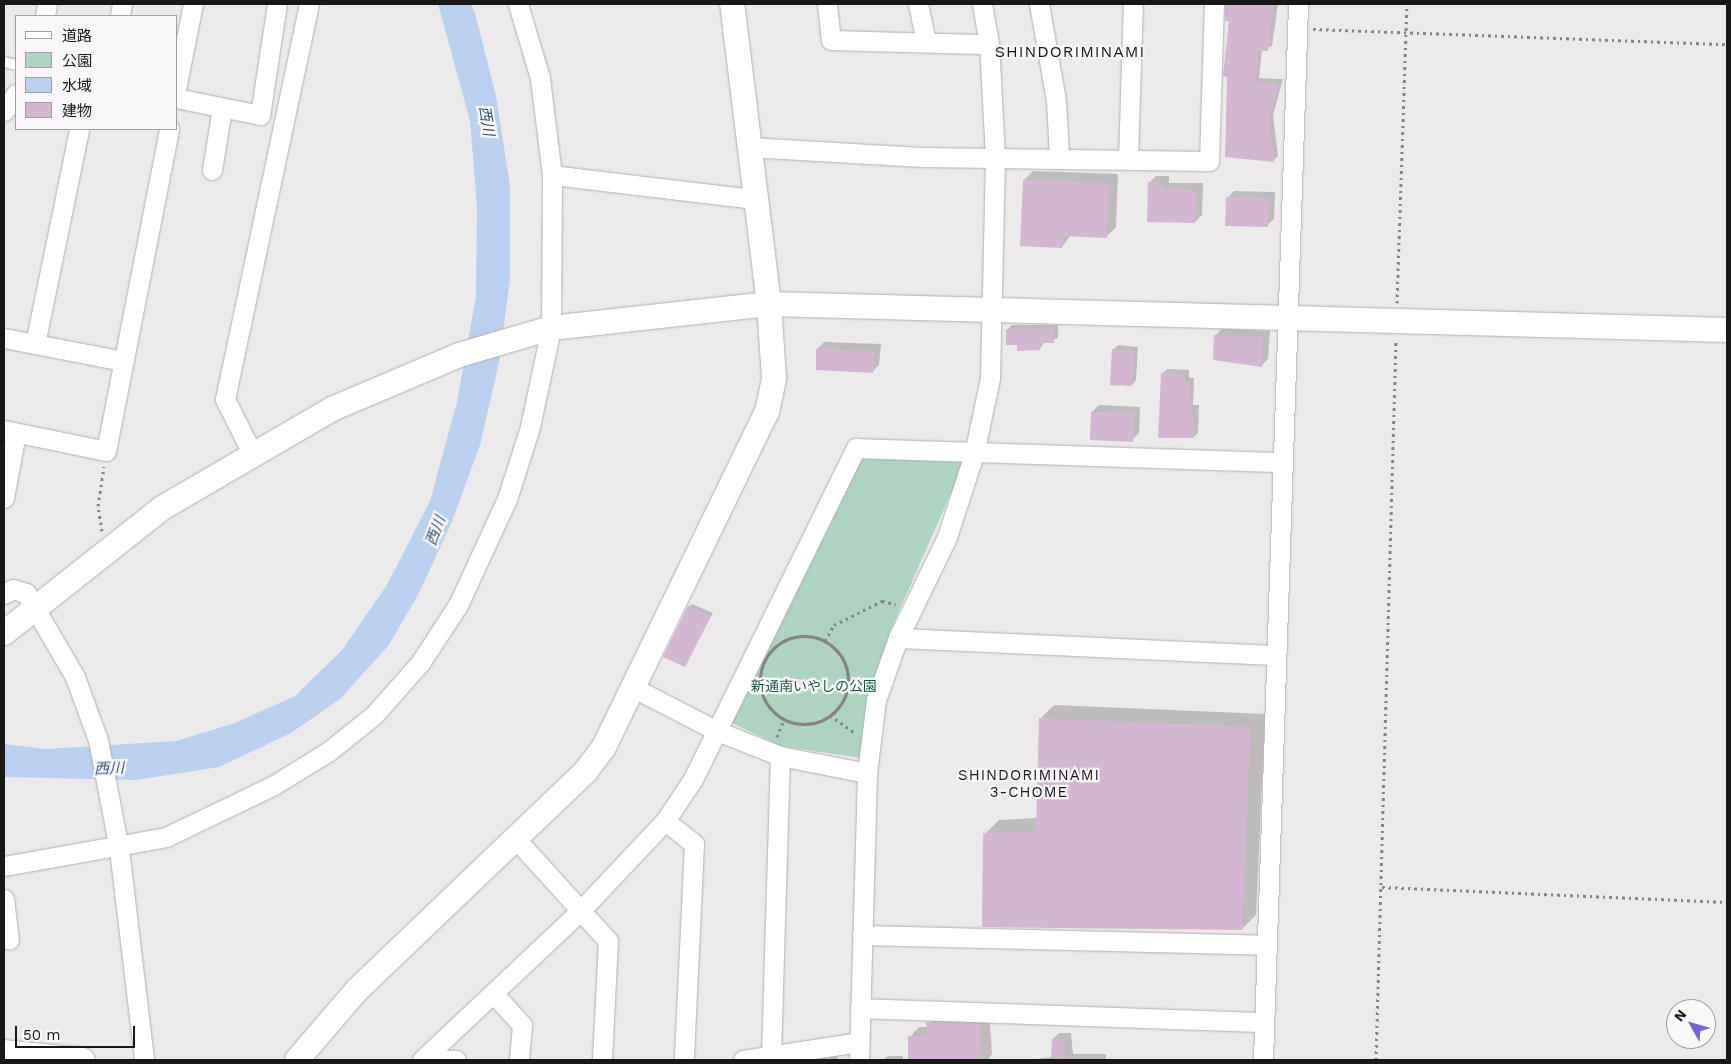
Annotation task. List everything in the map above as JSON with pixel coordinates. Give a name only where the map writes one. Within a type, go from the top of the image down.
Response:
[{"type":"street","points":[[178,79],[193,4]]},
{"type":"street","points":[[178,98],[260,115],[277,4]]},
{"type":"street","points":[[253,455],[225,399],[309,4]]},
{"type":"street","points":[[4,866],[119,849],[166,838],[274,785],[329,751],[374,714],[420,663],[458,605],[507,499],[530,427],[551,328],[552,175],[540,78],[518,4]]},
{"type":"street","points":[[296,1060],[357,990],[586,771],[604,747],[767,412],[774,378],[769,304],[754,199],[732,4]]},
{"type":"street","points":[[827,4],[831,40],[990,44]]},
{"type":"street","points":[[918,4],[926,42]]},
{"type":"street","points":[[743,1060],[771,1056],[859,1051],[867,773],[876,700],[898,638],[947,537],[974,454],[990,378],[994,310],[996,157],[990,44],[982,4]]},
{"type":"street","points":[[1038,4],[1056,100],[1059,156]]},
{"type":"street","points":[[1128,159],[1133,4]]},
{"type":"street","points":[[748,147],[996,157],[1059,156],[1209,161],[1214,4]]},
{"type":"street","points":[[1262,1060],[1298,4]]},
{"type":"street","points":[[4,112],[15,96]]},
{"type":"street","points":[[212,170],[222,108]]},
{"type":"street","points":[[35,344],[79,130]]},
{"type":"street","points":[[4,498],[10,432],[106,452],[169,130]]},
{"type":"street","points":[[552,175],[754,199]]},
{"type":"street","points":[[4,633],[162,508],[332,409],[459,355],[551,328],[769,304],[1727,330]]},
{"type":"street","points":[[4,338],[124,361]]},
{"type":"street","points":[[423,1060],[582,909],[665,821],[693,780],[856,448],[974,454],[1281,462]]},
{"type":"street","points":[[4,594],[14,589],[26,593],[75,678],[98,740],[119,849],[144,1060]]},
{"type":"street","points":[[898,638],[1275,655]]},
{"type":"street","points":[[632,687],[717,731],[777,750],[867,773]]},
{"type":"street","points":[[771,1056],[777,750]]},
{"type":"street","points":[[665,821],[694,844],[684,1060]]},
{"type":"street","points":[[516,838],[582,909],[608,941],[602,1060]]},
{"type":"street","points":[[4,899],[8,940]]},
{"type":"street","points":[[862,935],[1266,945]]},
{"type":"street","points":[[493,993],[522,1025],[519,1060]]},
{"type":"street","points":[[860,1008],[1264,1022]]},
{"type":"street","points":[[4,1052],[83,1060]]},
{"type":"street","points":[[423,1060],[456,1060]]},
{"type":"path","points":[[1376,1060],[1396,320],[1407,4]]},
{"type":"path","points":[[1298,29],[1727,44]]},
{"type":"path","points":[[106,452],[98,506],[106,554]]},
{"type":"path","points":[[825,641],[834,625],[882,602],[902,605]]},
{"type":"path","points":[[792,638],[825,641],[839,654],[847,672],[846,691],[830,715],[802,724],[784,719],[763,697],[760,678],[766,659],[792,638]]},
{"type":"path","points":[[830,715],[865,740]]},
{"type":"path","points":[[777,750],[784,719]]},
{"type":"path","points":[[1382,887],[1727,902]]},
{"type":"green space","name":"新通南いやしの公園","points":[[859,453],[966,459],[889,634],[861,758],[780,746],[728,721]]},
{"type":"water","name":"西川","points":[[438,4],[471,4],[475,13],[496,96],[510,186],[510,280],[499,363],[480,445],[451,524],[418,595],[388,646],[340,699],[291,733],[219,767],[136,780],[4,777],[4,744],[46,749],[176,741],[235,723],[295,696],[342,650],[387,585],[430,501],[457,402],[476,296],[477,206],[470,121]]},
{"type":"building","points":[[1225,4],[1274,4],[1268,51],[1258,51],[1256,82],[1279,83],[1269,120],[1274,162],[1225,157],[1227,77],[1223,76],[1229,21],[1225,21]]},
{"type":"building","points":[[1023,180],[1109,183],[1107,238],[1063,236],[1062,248],[1020,246]]},
{"type":"building","points":[[1148,182],[1163,183],[1163,189],[1196,190],[1195,223],[1147,222]]},
{"type":"building","points":[[1226,197],[1269,198],[1268,227],[1225,226]]},
{"type":"building","points":[[1006,329],[1054,329],[1054,343],[1040,343],[1040,350],[1017,351],[1017,345],[1006,345]]},
{"type":"building","points":[[1214,335],[1263,337],[1262,367],[1213,360]]},
{"type":"building","points":[[816,349],[874,351],[873,373],[816,370]]},
{"type":"building","points":[[1112,349],[1135,351],[1132,386],[1110,385]]},
{"type":"building","points":[[1161,373],[1185,374],[1185,382],[1190,382],[1194,438],[1158,438]]},
{"type":"building","points":[[1091,412],[1134,413],[1133,442],[1090,440]]},
{"type":"building","points":[[688,606],[711,616],[685,667],[663,657]]},
{"type":"building","points":[[1039,718],[1251,727],[1242,930],[982,927],[983,833],[1036,831]]},
{"type":"building","points":[[926,1022],[980,1023],[981,1060],[908,1060],[908,1036],[926,1036]]},
{"type":"building","points":[[1052,1039],[1065,1039],[1065,1058],[1051,1058]]},
{"type":"district","name":"SHINDORIMINAMI","points":[[1070,52]]},
{"type":"district","name":"SHINDORIMINAMI 3-CHOME","points":[[1029,784]]}]
